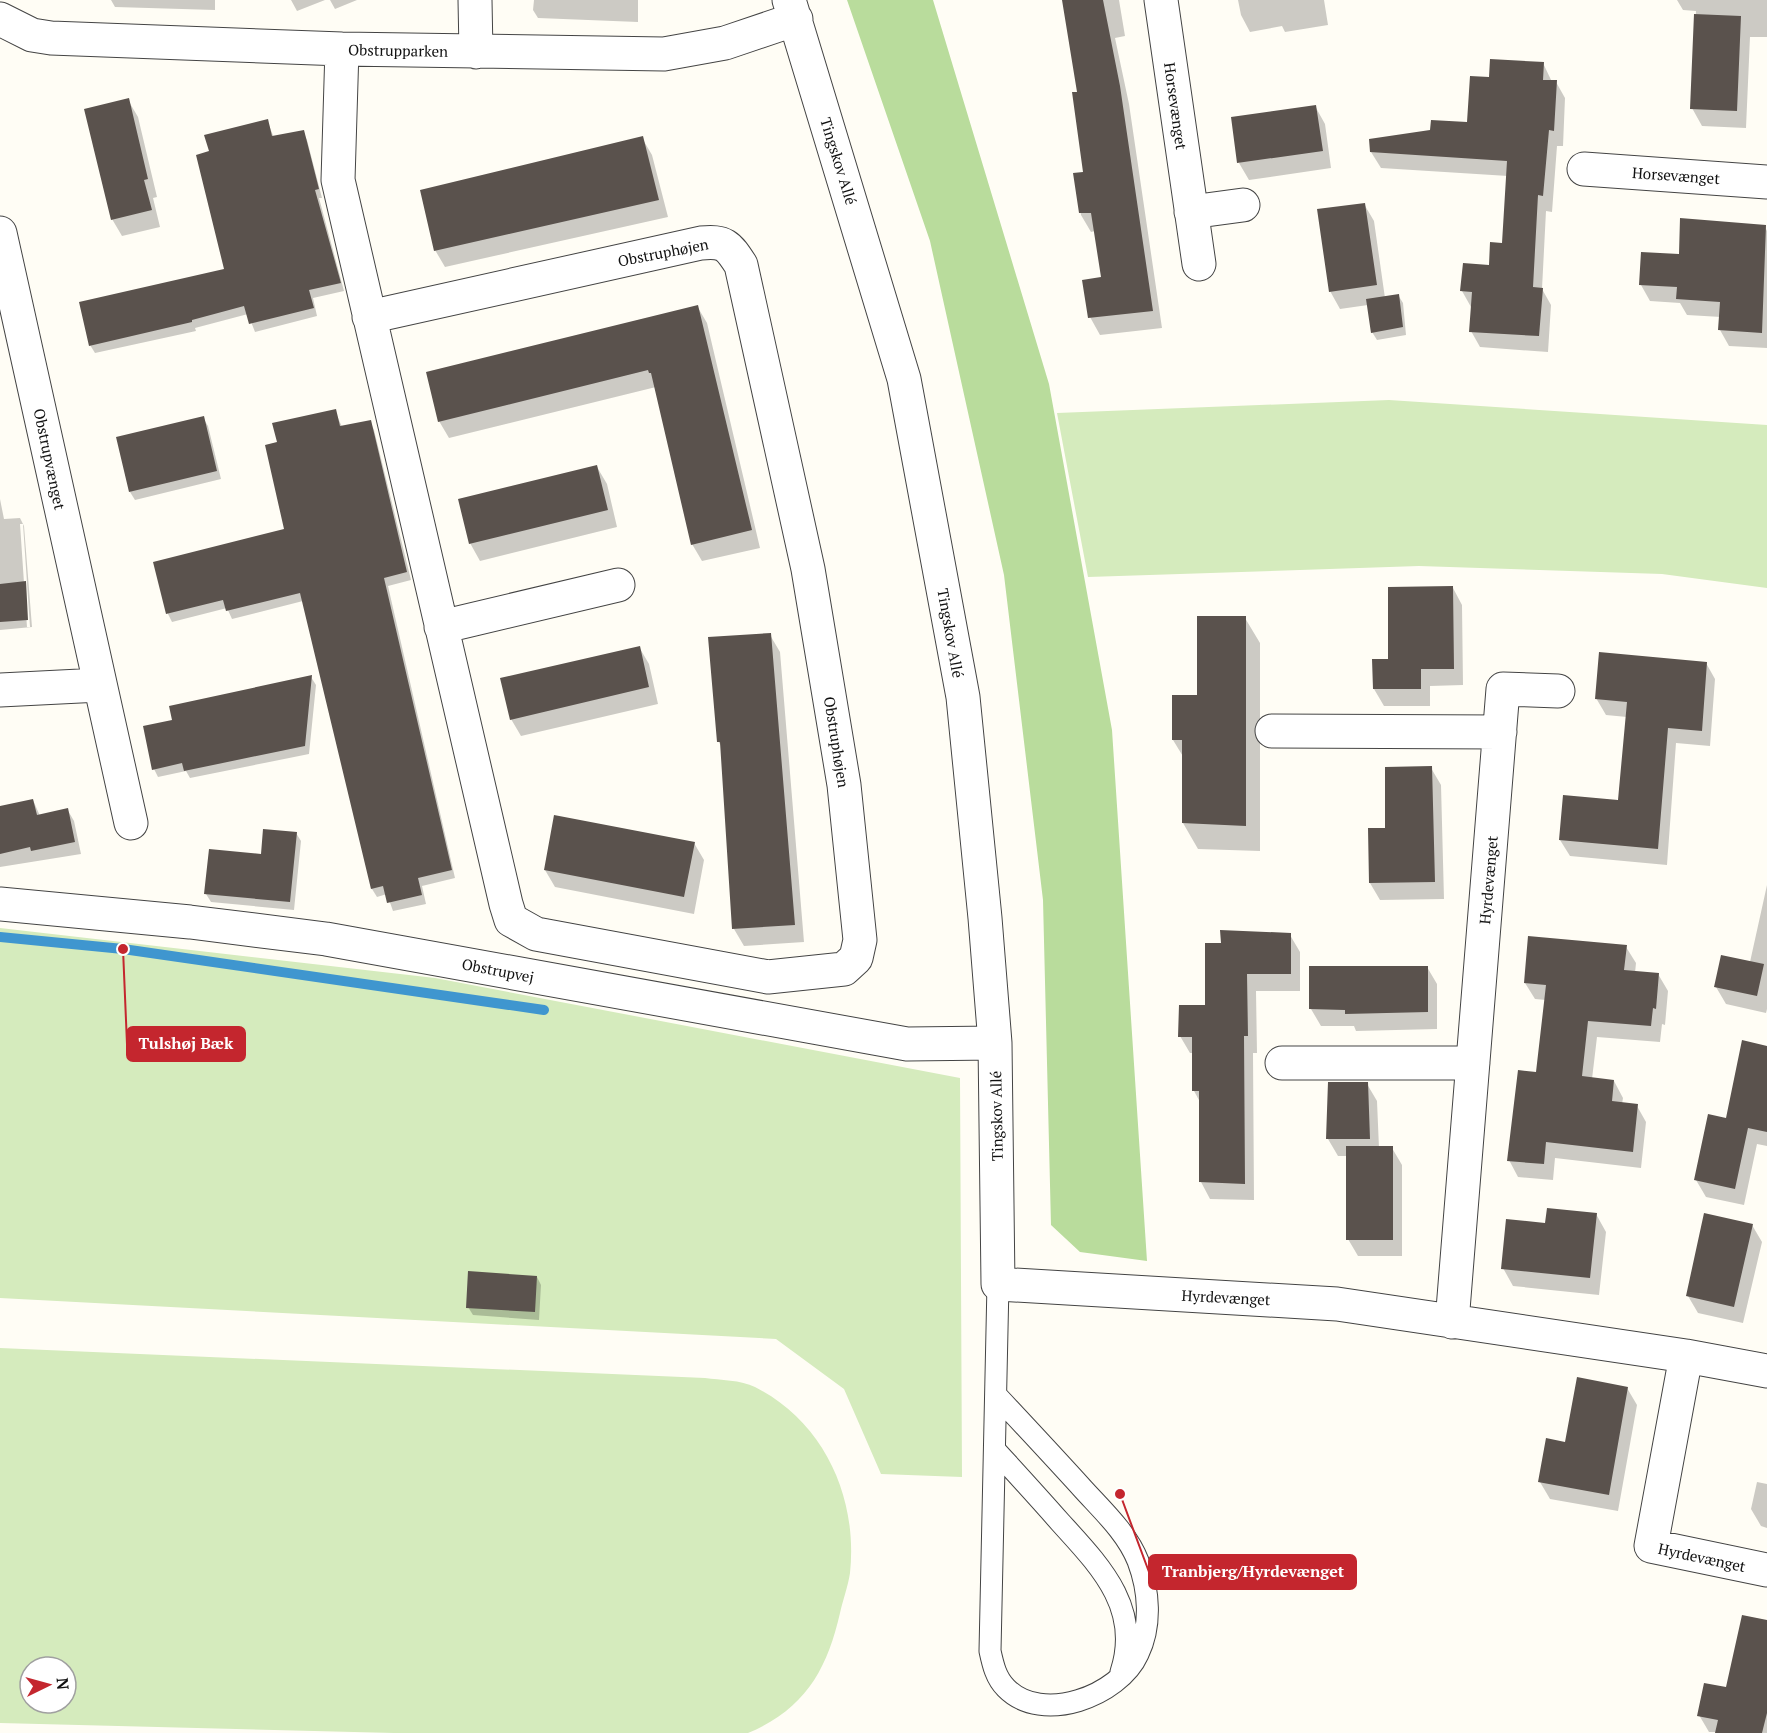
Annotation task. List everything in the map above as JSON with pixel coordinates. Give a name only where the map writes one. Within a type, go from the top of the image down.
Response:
[{"type":"street","points":[[475,0],[476,52]]},
{"type":"street","name":"Horsevænget","points":[[1161,0],[1199,264]]},
{"type":"street","name":"Obstrupparken","points":[[1,21],[32,35],[51,38],[342,49],[663,54],[725,43],[792,10]]},
{"type":"street","name":"Tingskov Allé","points":[[792,10],[904,379],[963,697],[986,918],[995,1043],[998,1284]]},
{"type":"street","name":"Obstruphøjen","points":[[342,49],[338,180],[369,317],[441,627],[511,920],[536,934],[768,977],[827,973],[844,969],[856,958],[860,940],[844,785],[808,569],[741,265],[730,247],[716,242],[700,243],[369,317]]},
{"type":"street","name":"Horsevænget","points":[[1584,169],[1767,182]]},
{"type":"street","points":[[1191,212],[1243,205]]},
{"type":"street","name":"Obstrupvænget","points":[[0,234],[131,822]]},
{"type":"street","points":[[441,627],[618,585]]},
{"type":"street","points":[[0,690],[100,685]]},
{"type":"street","name":"Hyrdevænget","points":[[1452,1322],[1503,689],[1558,691]]},
{"type":"street","points":[[1272,731],[1500,732]]},
{"type":"street","name":"Obstrupvej","points":[[0,904],[190,922],[326,939],[907,1044],[995,1043]]},
{"type":"street","points":[[1282,1063],[1473,1063]]},
{"type":"street","name":"Hyrdevænget","points":[[998,1284],[1337,1304],[1686,1356],[1766,1364]]},
{"type":"street","name":"Hyrdevænget","points":[[1686,1356],[1651,1546],[1767,1570]]},
{"type":"lane","points":[[996,1395],[1120,1529],[1138,1560],[1146,1591],[1148,1625],[1138,1655],[1118,1680],[1095,1694],[1052,1705],[1033,1703],[1018,1698],[1005,1688],[994,1672],[990,1652],[998,1284]]},
{"type":"lane","points":[[995,1450],[1100,1565],[1114,1589],[1123,1615],[1127,1637],[1118,1680]]},
{"type":"green space","points":[[847,0],[933,0],[1049,384],[1112,730],[1147,1261],[1080,1252],[1051,1225],[1043,900],[1004,575],[930,241]]},
{"type":"green space","points":[[1389,400],[1767,425],[1767,588],[1662,574],[1419,566],[1088,577],[1057,413]]},
{"type":"green space","points":[[0,928],[435,978],[960,1078],[962,1477],[881,1474],[844,1389],[776,1339],[0,1298]]},
{"type":"green space","points":[[0,1348],[705,1378],[755,1387],[779,1402],[800,1420],[817,1441],[842,1490],[851,1545],[850,1573],[835,1634],[820,1670],[799,1700],[785,1712],[748,1733],[394,1733],[0,1723]]},
{"type":"building","points":[[1062,0],[1103,0],[1120,86],[1153,311],[1088,318],[1082,280],[1101,277],[1091,213],[1079,213],[1073,173],[1083,172],[1072,92],[1077,92]]},
{"type":"building","points":[[1694,14],[1741,16],[1737,111],[1690,109]]},
{"type":"building","points":[[1490,59],[1544,62],[1543,80],[1557,80],[1554,131],[1549,130],[1543,196],[1538,195],[1533,287],[1543,288],[1539,336],[1469,332],[1472,292],[1460,291],[1463,263],[1489,265],[1490,242],[1502,243],[1507,161],[1370,152],[1369,139],[1430,130],[1431,120],[1467,122],[1470,76],[1489,77]]},
{"type":"building","points":[[129,98],[148,179],[144,180],[152,210],[111,220],[84,109]]},
{"type":"building","points":[[1316,105],[1323,151],[1237,163],[1231,117]]},
{"type":"building","points":[[268,119],[272,136],[304,130],[319,189],[315,190],[341,283],[309,290],[314,308],[249,324],[244,306],[192,320],[192,322],[89,346],[79,302],[224,269],[196,155],[209,151],[204,135]]},
{"type":"building","points":[[643,136],[659,200],[434,251],[420,190]]},
{"type":"building","points":[[1365,203],[1377,285],[1329,292],[1317,209]]},
{"type":"building","points":[[1680,218],[1766,225],[1762,333],[1718,330],[1720,302],[1676,299],[1677,287],[1639,285],[1641,252],[1679,254]]},
{"type":"building","points":[[1399,294],[1403,327],[1371,333],[1366,299]]},
{"type":"building","points":[[698,305],[752,530],[691,545],[651,373],[648,370],[438,422],[426,372]]},
{"type":"building","points":[[336,409],[340,426],[371,420],[407,572],[384,578],[452,870],[418,878],[422,895],[387,903],[383,886],[371,889],[300,593],[226,611],[223,600],[166,614],[153,562],[284,529],[265,445],[277,442],[272,423]]},
{"type":"building","points":[[204,416],[217,471],[129,492],[116,437]]},
{"type":"building","points":[[597,465],[608,510],[469,544],[458,499]]},
{"type":"building","points":[[26,581],[28,620],[0,622],[0,584]]},
{"type":"building","points":[[1453,586],[1454,669],[1421,669],[1421,689],[1373,689],[1372,659],[1388,659],[1388,587]]},
{"type":"building","points":[[1197,616],[1246,616],[1246,826],[1182,823],[1182,740],[1172,740],[1172,695],[1197,695]]},
{"type":"building","points":[[771,633],[795,925],[732,929],[720,742],[717,742],[708,637]]},
{"type":"building","points":[[640,646],[649,687],[510,720],[500,678]]},
{"type":"building","points":[[1599,652],[1707,662],[1702,731],[1668,728],[1658,849],[1559,840],[1563,795],[1618,800],[1627,702],[1595,699]]},
{"type":"building","points":[[312,675],[305,746],[184,771],[182,763],[152,770],[143,726],[172,720],[169,706]]},
{"type":"building","points":[[1432,766],[1435,882],[1369,883],[1368,828],[1385,828],[1385,767]]},
{"type":"building","points":[[33,799],[37,815],[68,808],[75,842],[31,851],[30,847],[0,854],[0,806]]},
{"type":"building","points":[[554,815],[695,842],[684,897],[544,870]]},
{"type":"building","points":[[263,829],[297,832],[290,902],[204,894],[209,849],[261,854]]},
{"type":"building","points":[[1220,930],[1291,933],[1291,974],[1247,974],[1248,1036],[1244,1036],[1245,1184],[1199,1182],[1199,1091],[1192,1091],[1192,1037],[1178,1037],[1179,1005],[1205,1005],[1205,943],[1221,943]]},
{"type":"building","points":[[1528,936],[1627,945],[1624,970],[1659,973],[1656,1009],[1653,1008],[1651,1026],[1588,1021],[1582,1076],[1614,1080],[1612,1101],[1638,1104],[1633,1152],[1546,1142],[1544,1164],[1507,1161],[1518,1070],[1536,1072],[1546,985],[1524,983]]},
{"type":"building","points":[[1721,955],[1764,964],[1757,996],[1714,987]]},
{"type":"building","points":[[1309,966],[1428,966],[1428,1012],[1345,1014],[1345,1010],[1309,1009]]},
{"type":"building","points":[[1742,1040],[1767,1046],[1767,1132],[1748,1128],[1735,1189],[1694,1180],[1708,1114],[1726,1118]]},
{"type":"building","points":[[1328,1082],[1368,1082],[1370,1139],[1326,1139]]},
{"type":"building","points":[[1346,1146],[1393,1146],[1393,1240],[1346,1240]]},
{"type":"building","points":[[1547,1208],[1597,1213],[1590,1278],[1501,1269],[1506,1219],[1545,1223]]},
{"type":"building","points":[[1704,1213],[1753,1224],[1734,1307],[1686,1296]]},
{"type":"building","points":[[468,1271],[537,1276],[535,1312],[466,1308]]},
{"type":"building","points":[[1577,1377],[1628,1387],[1609,1495],[1538,1482],[1546,1438],[1565,1442]]},
{"type":"building","points":[[1742,1615],[1767,1620],[1767,1713],[1762,1733],[1715,1733],[1718,1720],[1697,1716],[1704,1683],[1726,1687]]},
{"type":"waterway","points":[[0,937],[123,949],[544,1010]]},
{"type":"place","name":"Tulshøj Bæk","points":[[123,949]]},
{"type":"place","name":"Tranbjerg/Hyrdevænget","points":[[1120,1494]]}]
